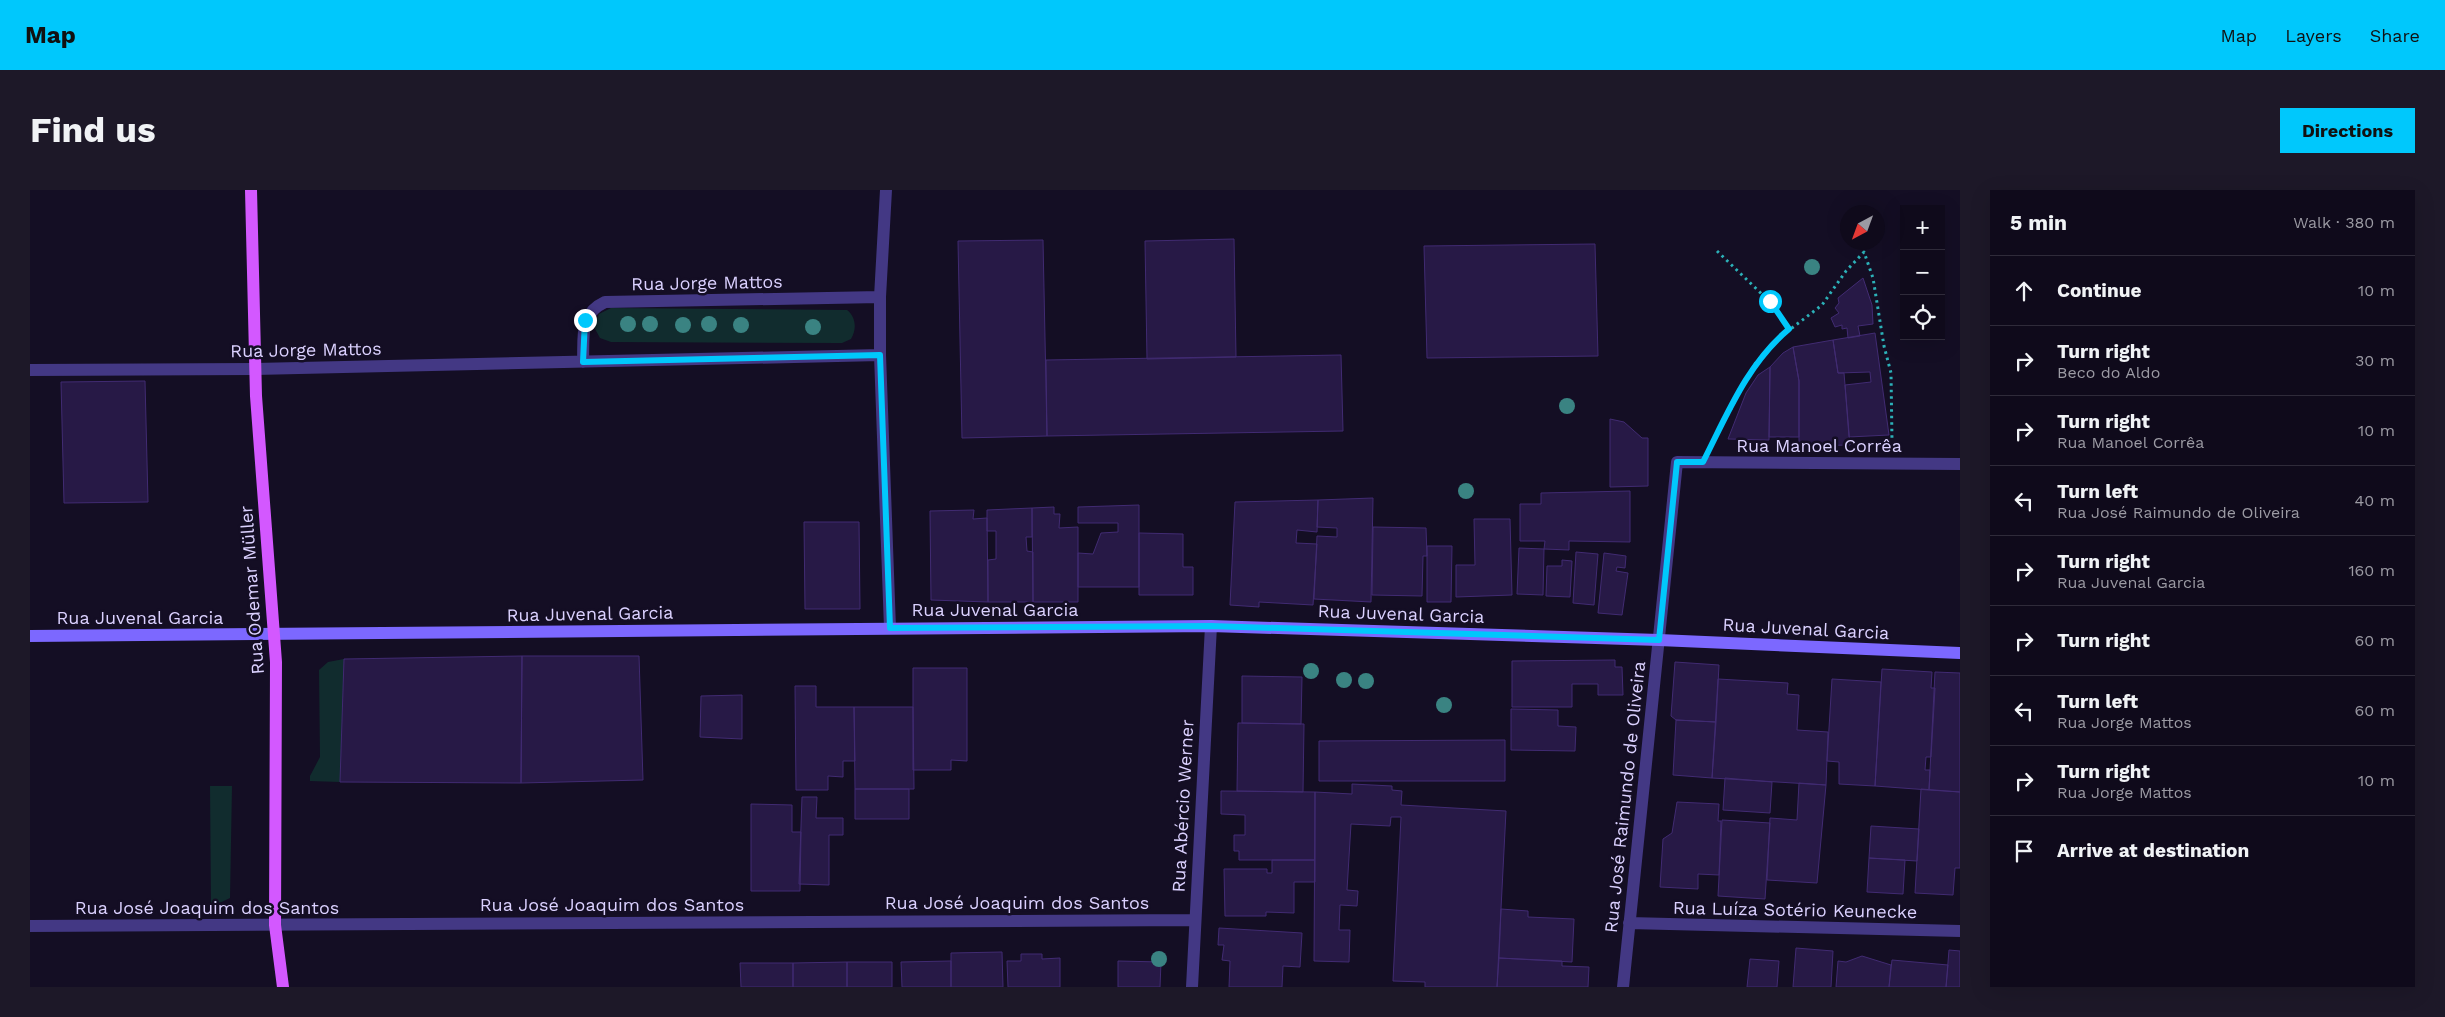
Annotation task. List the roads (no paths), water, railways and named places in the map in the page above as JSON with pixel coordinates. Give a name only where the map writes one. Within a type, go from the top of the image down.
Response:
[{"type":"main road","name":"Rua Odemar Müller","points":[[251,190],[255,369],[276,662],[275,925],[283,987]]},
{"type":"main road","name":"Rua Juvenal Garcia","points":[[30,636],[1211,626],[1659,640],[1960,653]]},
{"type":"street","points":[[886,190],[880,297],[880,355],[890,628]]},
{"type":"street","name":"Rua Jorge Mattos","points":[[583,362],[585,320],[594,307],[605,302],[880,297]]},
{"type":"street","name":"Rua Jorge Mattos","points":[[30,370],[255,369],[880,355]]},
{"type":"street","name":"Rua Manoel Corrêa","points":[[1677,462],[1960,464]]},
{"type":"street","name":"Rua José Raimundo de Oliveira","points":[[1623,987],[1677,462]]},
{"type":"street","name":"Rua Abércio Werner","points":[[1192,987],[1211,626]]},
{"type":"street","name":"Rua José Joaquim dos Santos","points":[[30,926],[1195,920]]},
{"type":"street","name":"Rua Luíza Sotério Keunecke","points":[[1630,924],[1960,931]]}]
